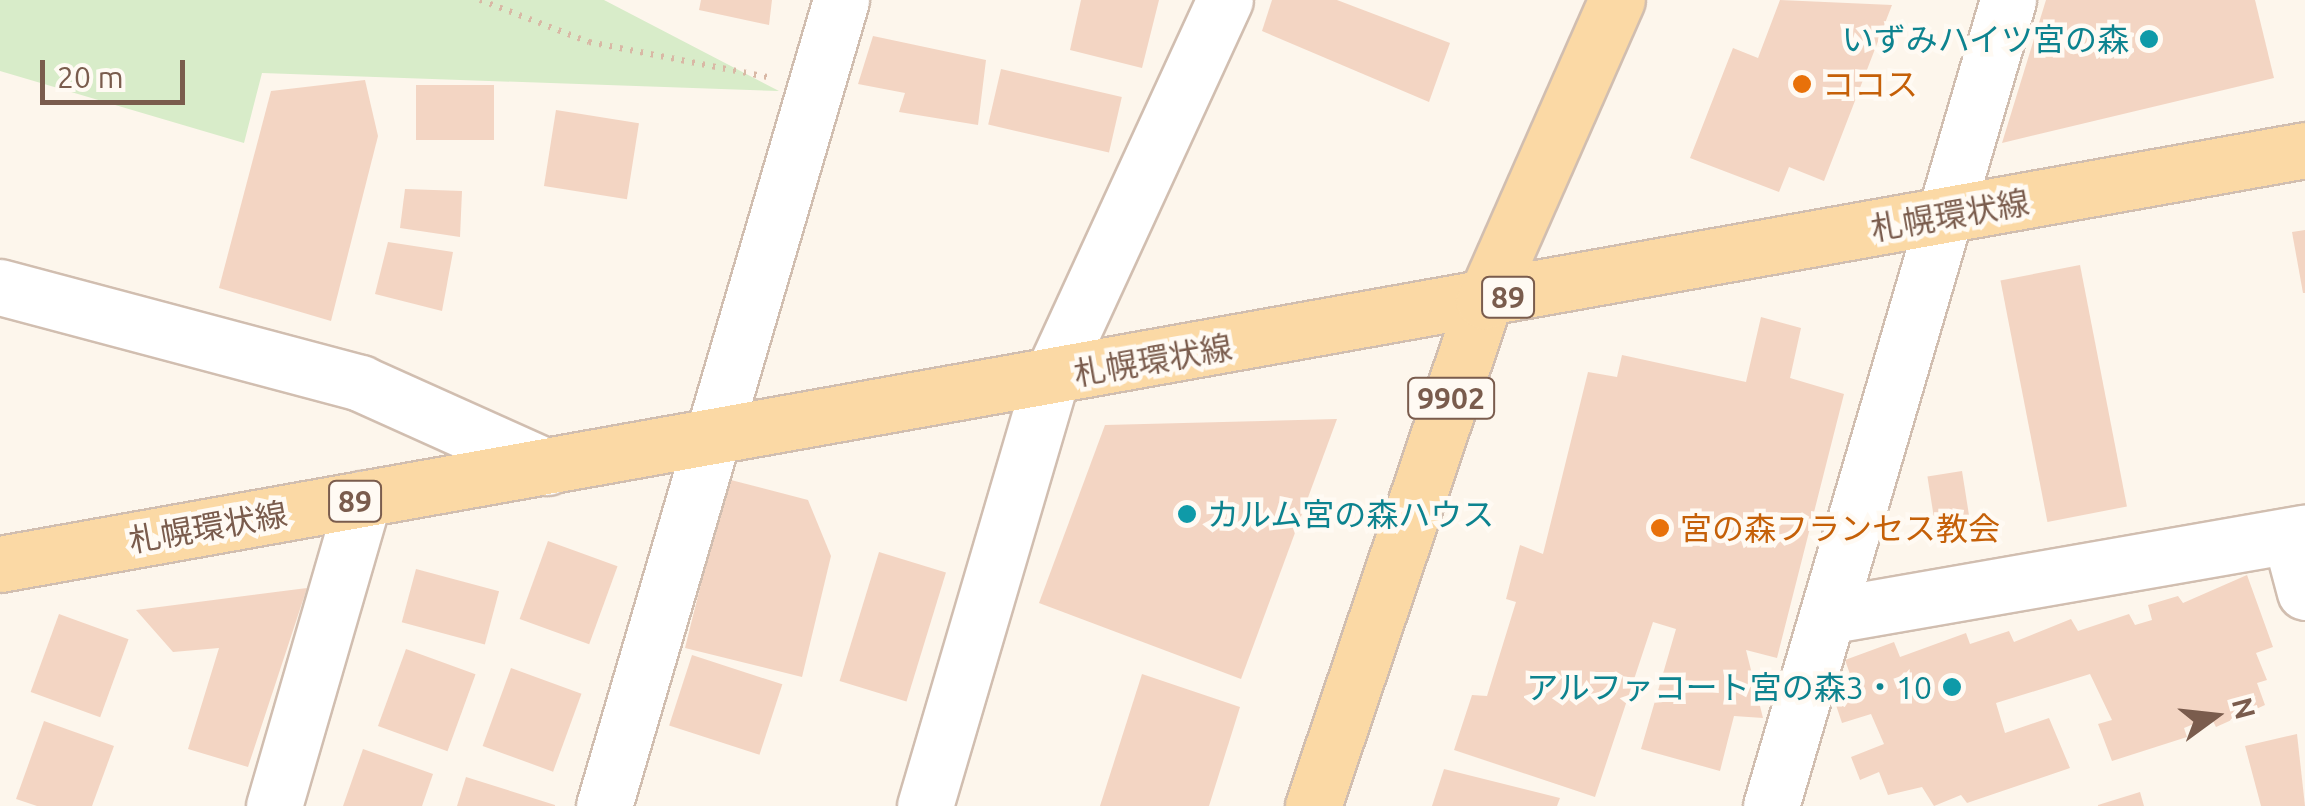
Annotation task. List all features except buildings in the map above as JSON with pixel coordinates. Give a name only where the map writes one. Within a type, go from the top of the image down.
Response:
[{"type":"main road","name":"9902","points":[[1313,806],[1484,301],[1616,0]]},
{"type":"main road","name":"札幌環状線","points":[[3,574],[362,500],[1484,301],[2305,150]]},
{"type":"street","points":[[604,806],[841,0]]},
{"type":"street","points":[[925,806],[1052,378],[1225,0]]},
{"type":"street","points":[[1771,806],[1940,216],[2008,0]]},
{"type":"street","points":[[0,287],[360,383],[547,467]]},
{"type":"street","points":[[274,806],[362,500]]},
{"type":"street","points":[[1827,616],[2297,534],[2305,592]]},
{"type":"path","points":[[480,0],[590,42],[778,79]]},
{"type":"green space","points":[[0,0],[604,0],[779,91],[262,73],[244,143],[0,71]]},
{"type":"place","name":"いずみハイツ宮の森","points":[[2149,39]]},
{"type":"place","name":"ココス","points":[[1802,84]]},
{"type":"place","name":"カルム宮の森ハウス","points":[[1187,514]]},
{"type":"place","name":"宮の森フランセス教会","points":[[1660,528]]},
{"type":"place","name":"アルファコート宮の森3・10","points":[[1952,687]]}]
